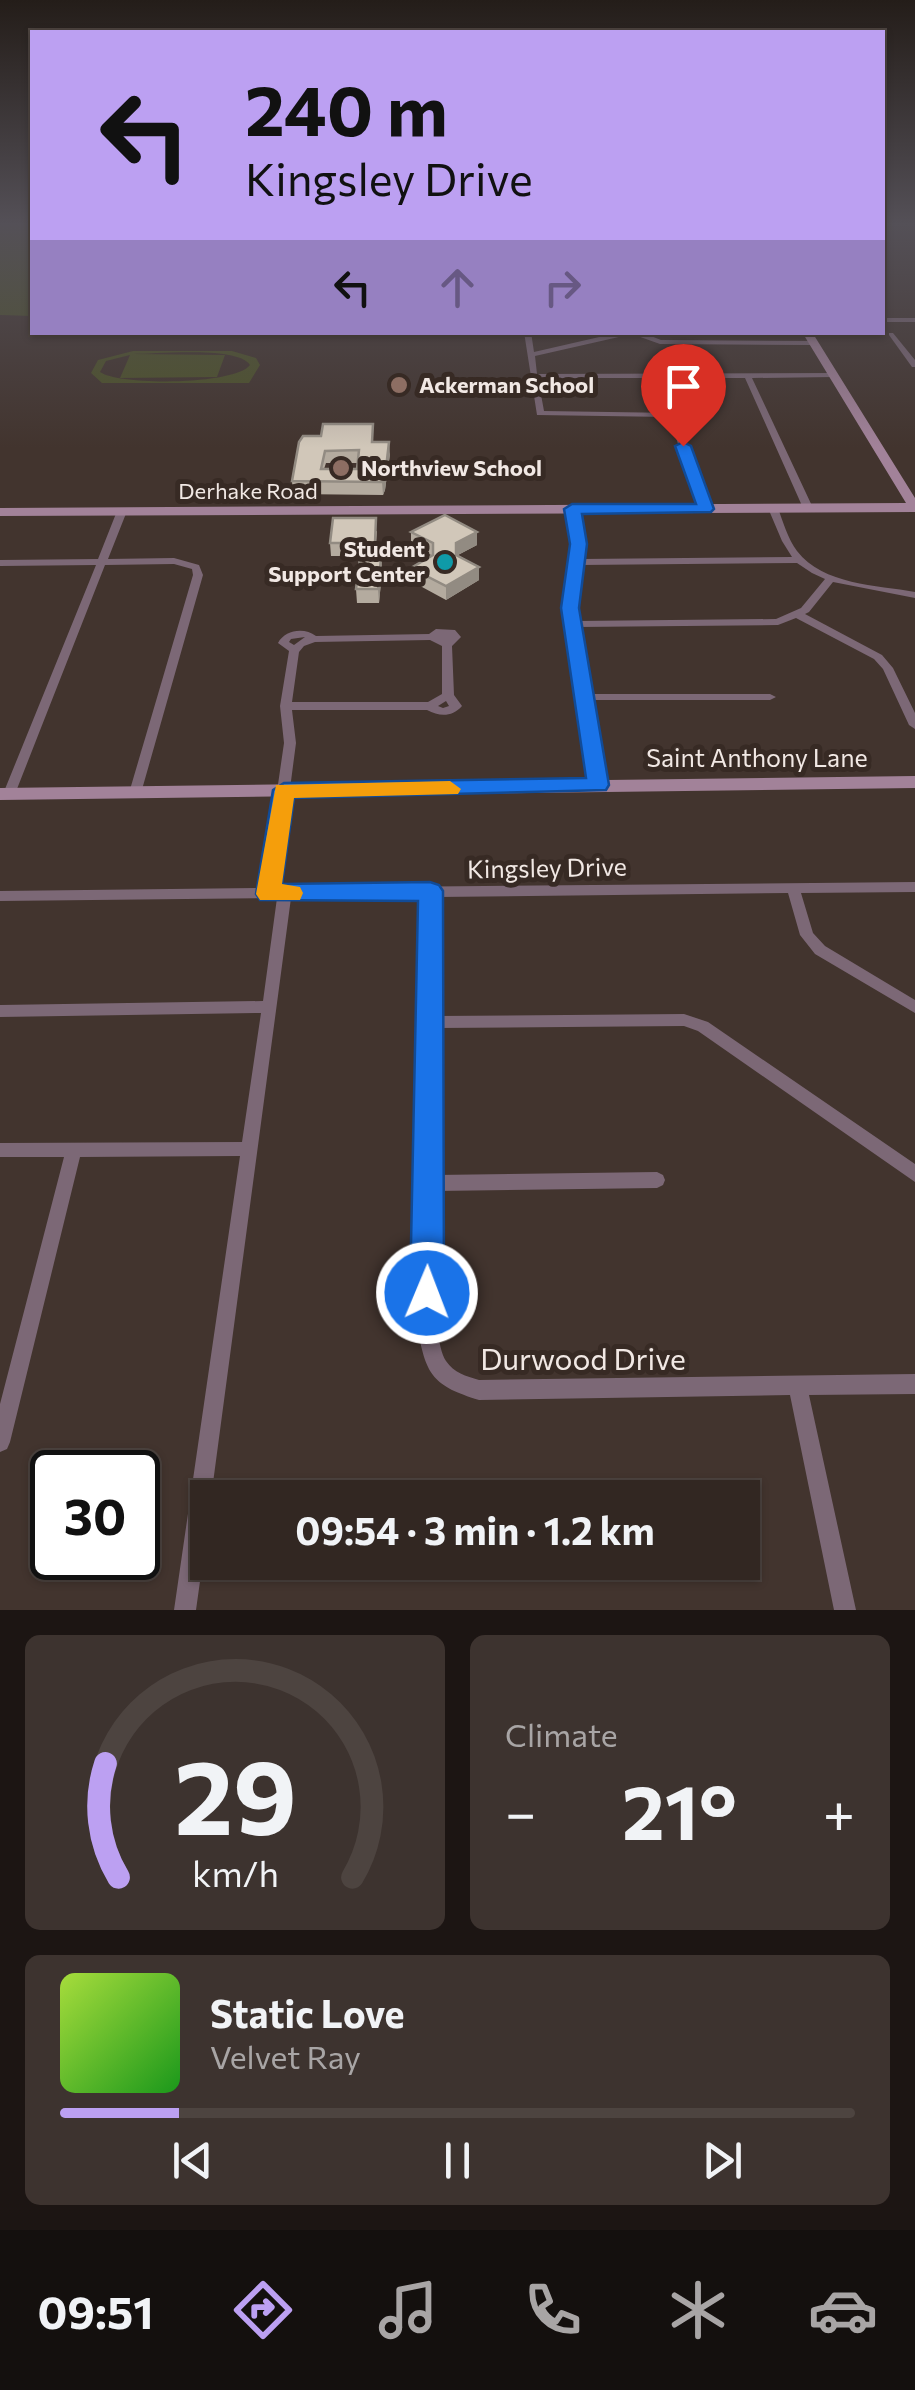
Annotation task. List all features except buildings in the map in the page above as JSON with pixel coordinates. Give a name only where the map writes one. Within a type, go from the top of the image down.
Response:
[{"type":"street","points":[[885,320],[915,320]]},
{"type":"street","points":[[891,334],[915,365]]},
{"type":"street","points":[[527,335],[540,413],[672,415],[706,509]]},
{"type":"street","points":[[530,355],[619,335]]},
{"type":"street","points":[[640,335],[660,342],[811,338],[915,507]]},
{"type":"street","points":[[902,349],[915,349]]},
{"type":"street","points":[[534,376],[834,376]]},
{"type":"street","points":[[748,376],[808,508]]},
{"type":"street","name":"Derhake Road","points":[[0,512],[915,507]]},
{"type":"street","points":[[773,508],[799,560]]},
{"type":"street","points":[[572,509],[579,544],[570,608],[598,785]]},
{"type":"street","points":[[4,794],[122,511]]},
{"type":"street","points":[[577,562],[799,560],[832,577],[915,595]]},
{"type":"street","points":[[0,563],[188,563],[196,567],[198,575],[135,793]]},
{"type":"street","points":[[574,624],[765,623],[799,614],[832,577]]},
{"type":"street","points":[[799,614],[878,656],[888,668],[915,726]]},
{"type":"street","points":[[185,1610],[269,1007],[290,743],[286,706],[297,647],[314,639],[432,637],[446,645],[448,695],[456,706],[452,710],[443,712],[430,706],[286,706]]},
{"type":"street","points":[[585,697],[770,697]]},
{"type":"street","name":"Saint Anthony Lane","points":[[4,794],[915,782]]},
{"type":"street","name":"Kingsley Drive","points":[[0,896],[915,886]]},
{"type":"street","points":[[792,888],[807,934],[820,950],[915,1007]]},
{"type":"street","name":"Durwood Drive","points":[[430,891],[426,1330],[432,1362],[452,1383],[479,1390],[915,1384]]},
{"type":"street","points":[[0,1011],[269,1007]]},
{"type":"street","points":[[430,1022],[684,1020],[703,1026],[915,1174]]},
{"type":"street","points":[[0,1150],[250,1148]]},
{"type":"street","points":[[0,1442],[74,1150]]},
{"type":"street","points":[[429,1183],[657,1180]]},
{"type":"street","points":[[798,1388],[845,1610]]},
{"type":"green space","points":[[0,297],[30,297],[30,316],[0,315]]},
{"type":"green space","points":[[133,351],[232,351],[256,358],[260,365],[249,383],[102,383],[91,373],[98,360]],"holes":[[[214,353],[230,355],[243,359],[250,365],[240,372],[223,376],[201,380],[120,378],[217,377],[225,355],[133,354]],[[130,355],[120,378],[100,372],[106,361]]]},
{"type":"slow traffic","points":[[291,893],[269,894],[284,790],[450,789]]},
{"type":"place","name":"Ackerman School","points":[[399,385]]},
{"type":"place","name":"Northview School","points":[[341,468]]},
{"type":"place","name":"Student Support Center","points":[[445,562]]},
{"type":"route","points":[[427,1293],[430,891],[269,894],[284,790],[598,785],[570,608],[579,544],[572,509],[706,509],[683,446]]}]
